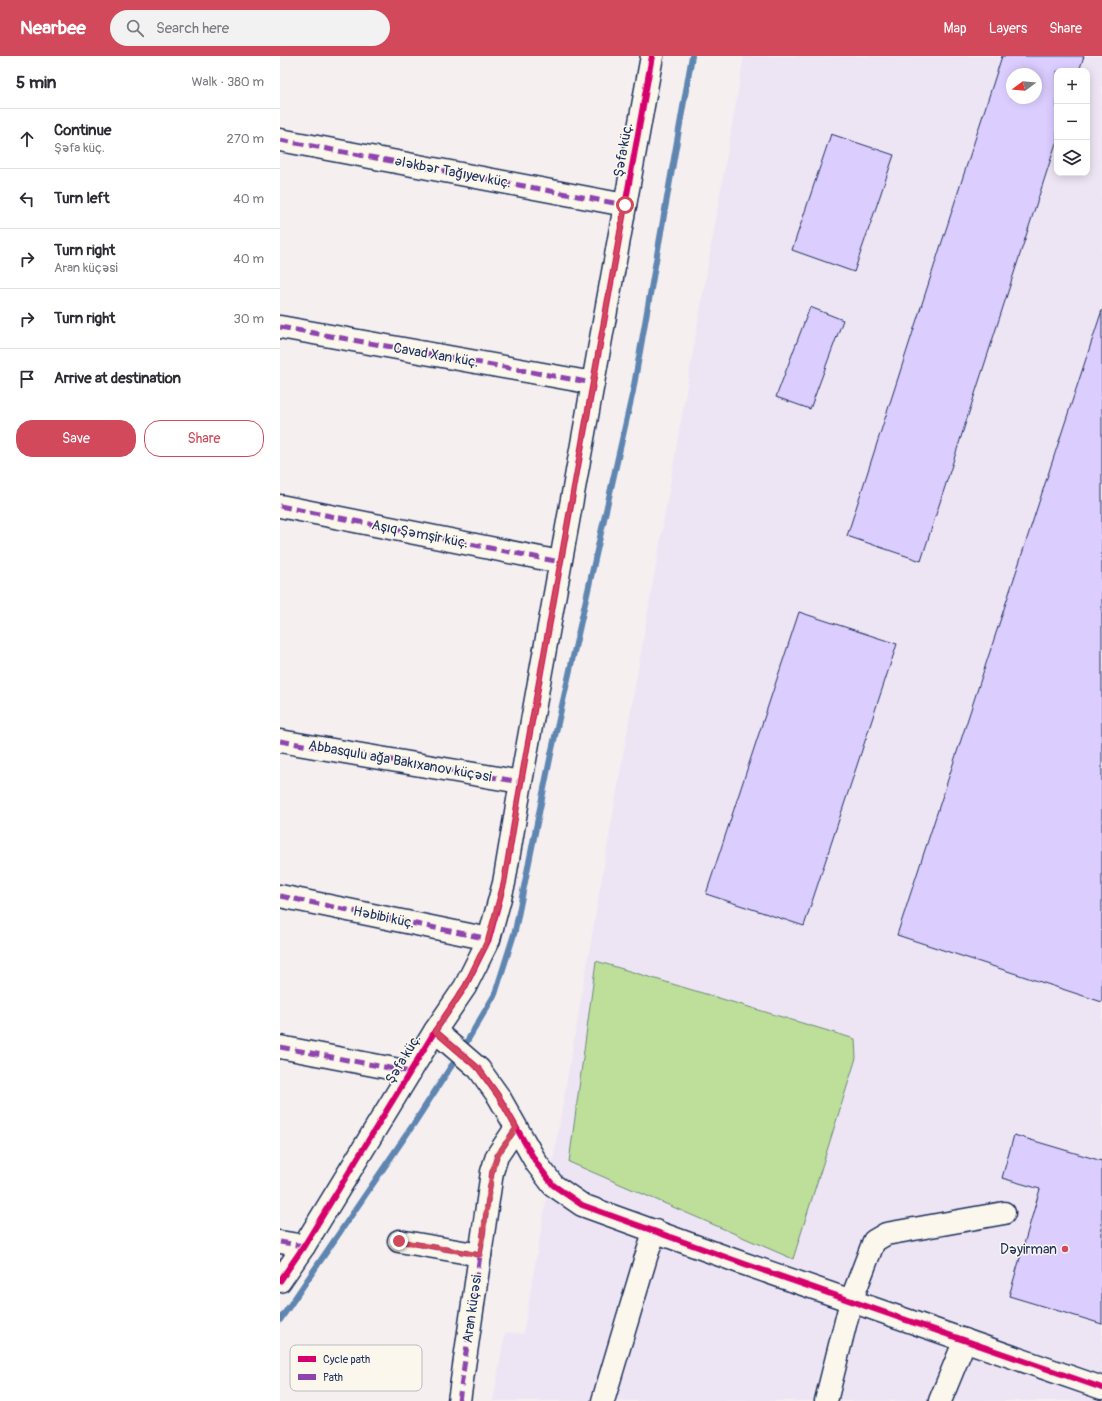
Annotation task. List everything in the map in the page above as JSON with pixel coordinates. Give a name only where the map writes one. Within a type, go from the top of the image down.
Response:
[{"type":"street","name":"Şəfa küç.","points":[[280,1281],[304,1246],[435,1031],[465,987],[488,939],[504,883],[560,562],[652,56]]},
{"type":"street","name":"Ələkbər Tağıyev küç.","points":[[280,140],[625,205]]},
{"type":"street","name":"Cavad Xan küç.","points":[[280,327],[593,383]]},
{"type":"street","name":"Aşıq Şəmşir küç.","points":[[280,506],[560,562]]},
{"type":"street","name":"Abbasqulu ağa Bakıxanov küçəsi","points":[[280,741],[521,782]]},
{"type":"street","name":"Həbibi küç.","points":[[280,896],[488,939]]},
{"type":"street","points":[[435,1031],[479,1069],[499,1097],[537,1164],[553,1185],[582,1205],[742,1263],[1102,1388]]},
{"type":"street","points":[[280,1047],[410,1072]]},
{"type":"street","name":"Aran küçəsi","points":[[459,1401],[492,1172],[497,1156],[516,1128]]},
{"type":"street","points":[[826,1401],[851,1301],[874,1241],[886,1234],[1004,1213]]},
{"type":"street","points":[[604,1401],[655,1231]]},
{"type":"street","points":[[399,1241],[480,1255]]},
{"type":"street","points":[[280,1242],[304,1246]]},
{"type":"street","points":[[940,1401],[965,1340]]},
{"type":"shaded area","points":[[744,56],[1102,56],[1102,1401],[493,1401],[505,1332],[523,1334]]},
{"type":"green space","points":[[596,961],[855,1039],[856,1058],[793,1259],[569,1162]]},
{"type":"building","points":[[1002,56],[1084,56],[1080,68],[1054,68],[1054,149],[921,561],[847,536]]},
{"type":"building","points":[[831,134],[894,155],[854,272],[792,250]]},
{"type":"building","points":[[810,307],[843,320],[810,409],[776,397]]},
{"type":"building","points":[[1102,310],[1102,1002],[897,935]]},
{"type":"building","points":[[799,612],[897,644],[804,926],[706,894]]},
{"type":"building","points":[[1014,1135],[1102,1161],[1102,1324],[1009,1296],[1040,1189],[1002,1178]]},
{"type":"waterway","points":[[466,1043],[495,994],[515,931],[551,754],[633,391],[692,56]]},
{"type":"waterway","points":[[280,1320],[413,1125],[452,1065]]},
{"type":"marked path","points":[[280,140],[625,205]]},
{"type":"marked path","points":[[280,327],[593,383]]},
{"type":"marked path","points":[[280,506],[560,562]]},
{"type":"marked path","points":[[280,741],[521,782]]},
{"type":"marked path","points":[[280,896],[489,939]]},
{"type":"marked path","points":[[280,1047],[410,1072]]},
{"type":"marked path","points":[[459,1401],[492,1172],[497,1156],[516,1128]]},
{"type":"marked path","points":[[399,1241],[480,1255]]},
{"type":"marked path","points":[[280,1242],[304,1246]]},
{"type":"cycle path","points":[[280,1281],[304,1246],[435,1031],[465,987],[489,939],[504,883],[652,56]]},
{"type":"cycle path","points":[[435,1031],[479,1069],[499,1097],[537,1164],[553,1185],[582,1205],[742,1263],[1102,1388]]},
{"type":"place","name":"Dəyirman","points":[[1065,1249]]},
{"type":"route","points":[[399,1241],[480,1255],[492,1172],[497,1156],[516,1128],[499,1097],[479,1069],[435,1031],[465,987],[488,939],[504,883],[625,205]]}]
